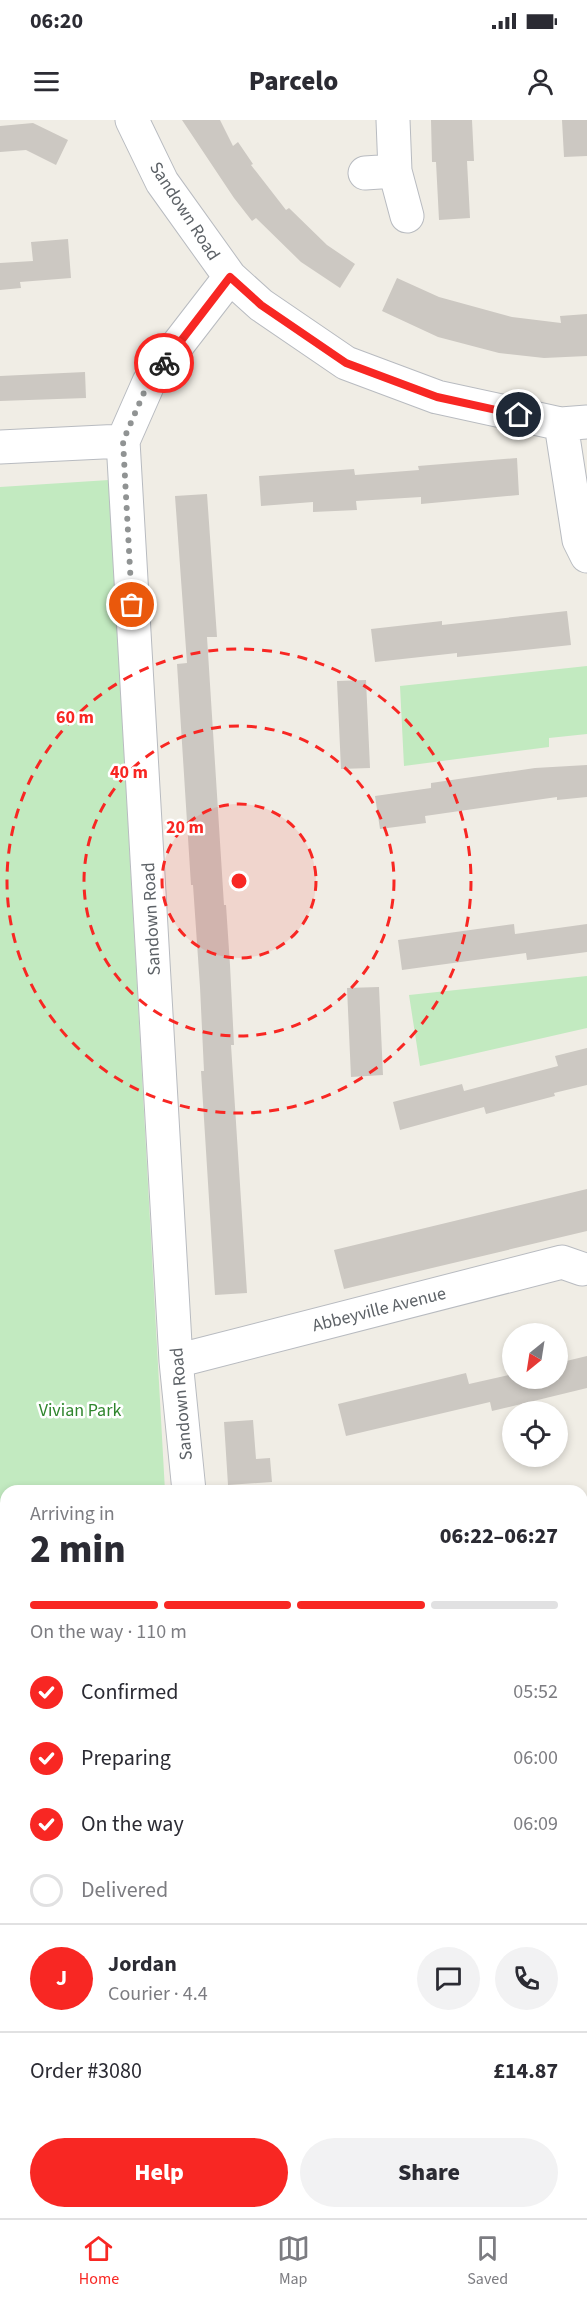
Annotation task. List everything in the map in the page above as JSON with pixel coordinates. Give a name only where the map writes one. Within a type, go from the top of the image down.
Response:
[{"type":"street","name":"Sandown Road","points":[[132,120],[162,182],[230,277],[149,381],[123,441],[176,1361],[188,1485]]},
{"type":"street","points":[[393,120],[380,172],[407,216]]},
{"type":"street","points":[[230,277],[261,305],[346,363],[437,397],[574,423],[579,540],[587,556]]},
{"type":"street","points":[[0,447],[123,441]]},
{"type":"street","name":"Abbeyville Avenue","points":[[176,1361],[562,1262],[582,1269]]},
{"type":"green space","name":"Vivian Park","points":[[109,480],[165,1485],[0,1485],[0,487]]},
{"type":"green space","points":[[587,666],[587,734],[549,738],[549,747],[404,766],[400,686]]},
{"type":"green space","points":[[587,976],[587,1028],[420,1066],[409,995]]},
{"type":"building","points":[[182,120],[220,120],[233,146],[238,142],[253,164],[251,165],[286,210],[289,208],[327,245],[355,264],[340,288],[301,262],[256,218],[252,221]]},
{"type":"building","points":[[431,120],[472,120],[474,161],[467,161],[470,218],[439,220],[436,162],[432,162]]},
{"type":"building","points":[[562,120],[587,120],[587,156],[564,157]]},
{"type":"building","points":[[33,123],[68,140],[56,165],[26,150],[0,152],[0,126]]},
{"type":"building","points":[[68,239],[71,278],[20,282],[21,288],[0,290],[0,263],[33,261],[31,242]]},
{"type":"building","points":[[397,278],[439,297],[512,317],[561,323],[560,316],[587,314],[587,356],[544,358],[499,353],[438,337],[382,311]]},
{"type":"building","points":[[85,372],[86,398],[0,401],[0,376]]},
{"type":"building","points":[[517,458],[519,495],[421,504],[421,497],[356,501],[357,510],[313,512],[313,502],[261,506],[259,476],[354,469],[355,475],[419,470],[418,466]]},
{"type":"building","points":[[207,494],[217,637],[207,637],[230,965],[234,1045],[231,1045],[247,1293],[215,1295],[201,1071],[204,1071],[200,987],[177,664],[187,663],[175,496]]},
{"type":"building","points":[[567,611],[571,645],[457,657],[457,653],[375,662],[371,629],[442,621],[442,625]]},
{"type":"building","points":[[366,680],[370,768],[341,769],[337,681]]},
{"type":"building","points":[[587,765],[587,797],[557,800],[557,797],[425,816],[426,823],[380,829],[375,796],[431,788],[431,783],[535,768]]},
{"type":"building","points":[[514,924],[515,934],[587,924],[587,952],[527,960],[526,953],[402,970],[398,940]]},
{"type":"building","points":[[379,987],[383,1075],[351,1077],[347,988]]},
{"type":"building","points":[[587,1048],[587,1085],[486,1114],[484,1107],[400,1130],[393,1102],[462,1084],[464,1091],[558,1066],[555,1056]]},
{"type":"building","points":[[587,1189],[587,1231],[344,1289],[334,1250]]},
{"type":"building","points":[[587,1356],[587,1388],[533,1401],[502,1401],[502,1409],[492,1411],[490,1402],[346,1436],[338,1404],[466,1373],[469,1384],[502,1376],[502,1389],[568,1389],[568,1361]]},
{"type":"building","points":[[253,1420],[256,1459],[270,1458],[272,1482],[228,1485],[224,1422]]},
{"type":"way so far","points":[[132,605],[123,441],[149,381],[164,363]]},
{"type":"route","points":[[164,363],[230,277],[261,305],[346,363],[437,397],[519,415]]}]
